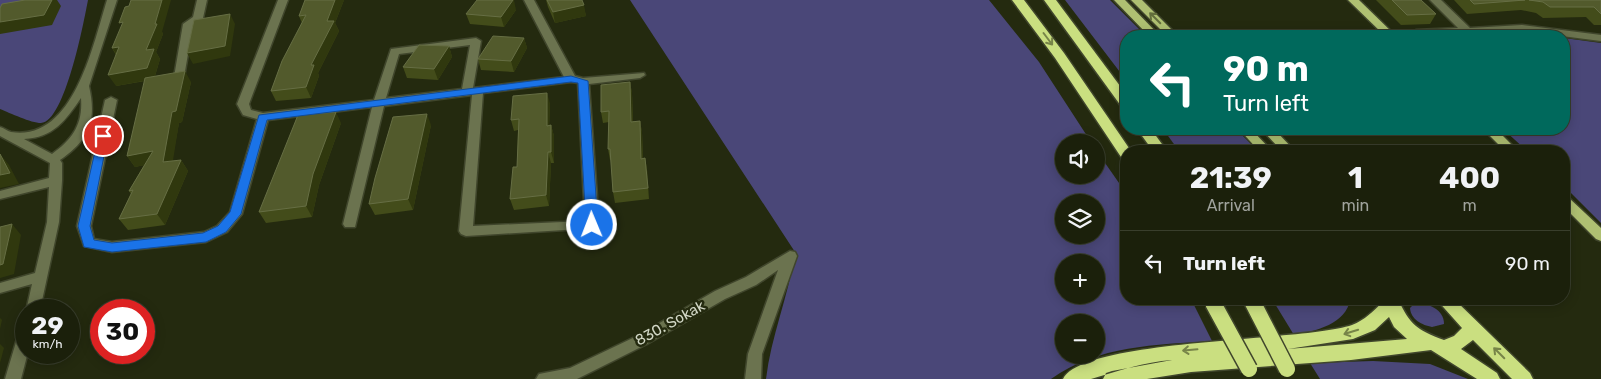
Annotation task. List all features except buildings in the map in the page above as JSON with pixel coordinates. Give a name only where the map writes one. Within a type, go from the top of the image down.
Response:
[{"type":"highway","points":[[1018,0],[1060,56],[1120,145]]},
{"type":"highway","points":[[1050,0],[1120,95]]},
{"type":"highway","points":[[1214,305],[1251,374]]},
{"type":"highway","points":[[1254,305],[1290,374]]},
{"type":"highway","points":[[1072,379],[1097,367],[1154,354],[1298,341],[1346,334],[1369,325],[1387,305]]},
{"type":"highway","points":[[1392,305],[1400,322],[1417,336],[1437,345],[1492,379]]},
{"type":"highway","points":[[1450,305],[1524,379]]},
{"type":"highway","points":[[1112,379],[1177,365],[1437,345],[1454,346],[1462,341],[1471,328]]},
{"type":"main road","points":[[1119,0],[1149,30]]},
{"type":"main road","points":[[1136,0],[1167,30]]},
{"type":"main road","points":[[1353,0],[1385,30]]},
{"type":"main road","points":[[1251,135],[1260,145]]},
{"type":"main road","points":[[1273,135],[1283,145]]},
{"type":"main road","points":[[1495,135],[1506,145]]},
{"type":"main road","points":[[1570,206],[1601,236]]},
{"type":"street","points":[[55,126],[60,122],[84,86],[112,0]]},
{"type":"street","points":[[179,77],[184,36],[188,24],[198,18],[202,0]]},
{"type":"street","points":[[283,0],[244,104],[247,112],[263,117],[577,80],[640,75]]},
{"type":"street","points":[[350,224],[379,103],[395,51],[476,41],[466,231],[592,225],[577,80],[529,0]]},
{"type":"street","points":[[1435,0],[1466,30]]},
{"type":"street","points":[[1485,30],[1522,28],[1538,30]]},
{"type":"street","points":[[1570,34],[1601,38]]},
{"type":"street","points":[[53,159],[78,140],[85,129],[88,99],[84,86]]},
{"type":"street","points":[[111,100],[84,226],[89,243],[112,247],[206,238],[222,229],[236,214],[263,117]]},
{"type":"street","points":[[5,133],[28,135],[78,118],[86,120]]},
{"type":"street","points":[[5,133],[53,159],[56,163],[53,222],[36,299]]},
{"type":"street","points":[[0,195],[56,181]]},
{"type":"street","name":"830. Sokak","points":[[549,379],[572,374],[642,340],[720,295],[751,281],[790,256],[755,354],[753,379]]},
{"type":"street","points":[[0,288],[42,276]]},
{"type":"street","points":[[12,379],[16,364]]},
{"type":"shaded area","points":[[0,0],[88,0],[78,48],[65,89],[58,106],[50,118],[41,123],[26,120],[0,109]]},
{"type":"shaded area","points":[[630,0],[989,0],[1039,62],[1086,134],[1055,134],[1055,184],[1105,184],[1105,163],[1120,184],[1120,305],[1194,305],[1212,341],[1149,346],[1105,354],[1105,314],[1055,314],[1055,364],[1077,364],[1051,379],[766,379],[768,363],[789,284],[795,252]]},
{"type":"shaded area","points":[[1065,0],[1110,0],[1140,30],[1120,30],[1120,72]]},
{"type":"shaded area","points":[[1570,39],[1601,43],[1601,223],[1570,192],[1570,145],[1520,145],[1510,135],[1570,135]]},
{"type":"shaded area","points":[[1167,135],[1242,135],[1252,145],[1175,145]]},
{"type":"shaded area","points":[[1276,305],[1349,305],[1343,315],[1329,325],[1294,335]]},
{"type":"shaded area","points":[[1413,305],[1430,306],[1441,314],[1444,324],[1432,327],[1424,325],[1412,316],[1410,308]]},
{"type":"shaded area","points":[[1373,361],[1430,364],[1468,379],[1320,379],[1310,363]]},
{"type":"route","points":[[103,136],[84,226],[89,243],[112,247],[206,238],[222,229],[236,214],[263,117],[478,92],[571,79],[583,81],[592,225]]}]
